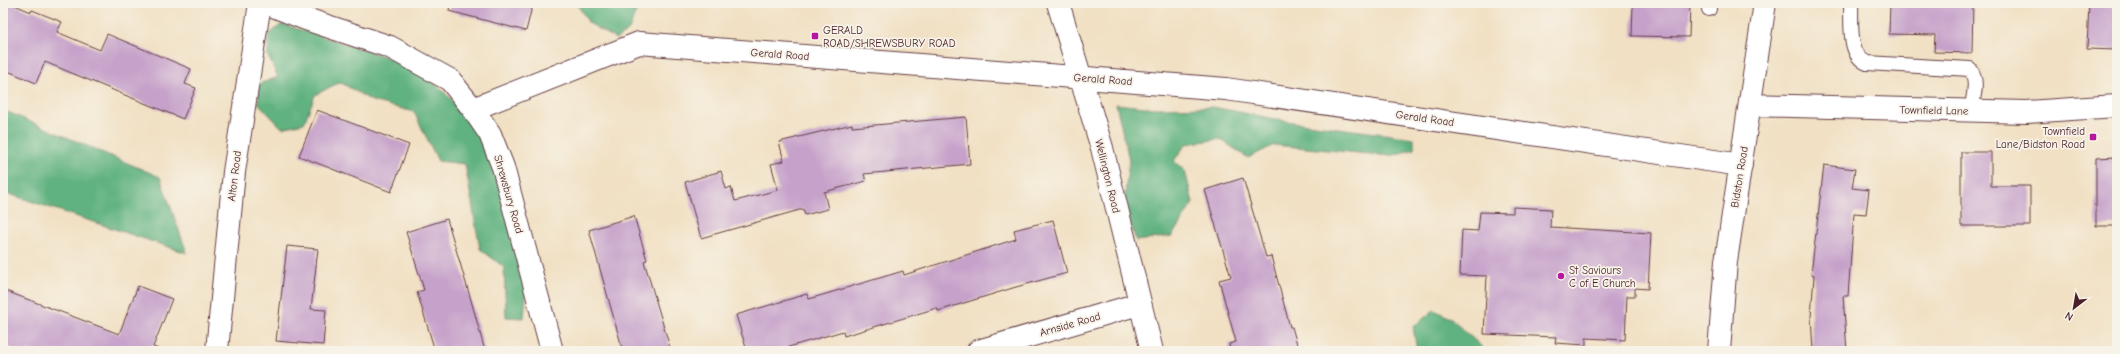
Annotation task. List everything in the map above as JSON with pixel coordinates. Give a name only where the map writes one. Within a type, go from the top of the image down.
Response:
[{"type":"street","name":"Alton Road","points":[[217,351],[234,172],[260,3]]},
{"type":"street","name":"Shrewsbury Road","points":[[266,3],[306,19],[390,47],[450,80],[474,109],[490,134],[503,167],[552,351]]},
{"type":"street","name":"Wellington Road","points":[[1058,3],[1102,148],[1139,304],[1152,351]]},
{"type":"street","name":"Bidston Road","points":[[1719,351],[1726,261],[1766,3]]},
{"type":"street","name":"Gerald Road","points":[[474,109],[639,43],[1226,89],[1741,165]]},
{"type":"street","name":"Townfield Lane","points":[[1750,105],[2026,112],[2117,106]]},
{"type":"street","name":"Arnside Road","points":[[978,351],[1139,304]]},
{"type":"lane","points":[[1851,3],[1853,45],[1856,55],[1861,61],[1867,63],[1970,69],[1975,80],[1971,111]]},
{"type":"green space","points":[[576,3],[639,3],[629,30],[616,39],[589,23]]},
{"type":"green space","points":[[282,24],[418,67],[476,123],[530,249],[524,318],[506,317],[504,267],[480,249],[465,164],[438,161],[414,112],[372,101],[340,82],[315,95],[304,123],[282,128],[258,103],[259,84],[278,77],[268,56],[268,35]]},
{"type":"green space","points":[[1116,104],[1155,108],[1213,107],[1285,121],[1414,138],[1414,149],[1391,156],[1274,145],[1248,158],[1220,139],[1186,144],[1174,161],[1185,171],[1193,203],[1172,236],[1136,241],[1124,203],[1129,160]]},
{"type":"green space","points":[[3,110],[160,177],[187,253],[3,192]]},
{"type":"green space","points":[[1434,310],[1451,318],[1486,351],[1417,351],[1413,327]]},
{"type":"building","points":[[3,3],[10,3],[31,12],[32,10],[62,22],[57,32],[100,50],[107,34],[191,69],[185,84],[196,88],[183,119],[45,62],[36,83],[3,69]]},
{"type":"building","points":[[450,3],[533,3],[526,31],[449,11]]},
{"type":"building","points":[[1633,3],[1690,4],[1689,37],[1632,36]]},
{"type":"building","points":[[1890,3],[1973,3],[1972,53],[1934,52],[1935,35],[1889,34]]},
{"type":"building","points":[[2089,3],[2117,3],[2117,50],[2087,49]]},
{"type":"building","points":[[317,110],[409,145],[391,192],[299,156]]},
{"type":"building","points":[[966,117],[970,164],[864,174],[866,181],[824,192],[828,209],[805,215],[803,209],[701,238],[685,182],[721,171],[726,189],[731,187],[735,201],[778,190],[771,164],[784,161],[779,142],[852,124],[852,127]]},
{"type":"building","points":[[1961,152],[1991,152],[1991,186],[2030,186],[2030,226],[1961,226]]},
{"type":"building","points":[[2117,157],[2117,226],[2096,226],[2096,158]]},
{"type":"building","points":[[1824,165],[1855,169],[1852,188],[1869,190],[1866,214],[1854,213],[1848,296],[1843,296],[1847,351],[1813,351],[1811,317],[1814,276],[1811,275]]},
{"type":"building","points":[[1243,178],[1266,257],[1271,256],[1290,327],[1292,327],[1299,351],[1230,351],[1229,344],[1236,342],[1219,280],[1231,277],[1205,190]]},
{"type":"building","name":"St Saviours C of E Church","points":[[1513,207],[1551,209],[1550,227],[1651,233],[1648,289],[1635,288],[1635,296],[1627,296],[1625,340],[1586,338],[1586,345],[1555,343],[1556,337],[1484,334],[1487,276],[1460,275],[1462,230],[1478,231],[1480,212],[1513,213]]},
{"type":"building","points":[[634,216],[647,260],[644,261],[671,351],[623,351],[589,230]]},
{"type":"building","points":[[447,219],[485,351],[435,351],[417,292],[424,290],[406,232]]},
{"type":"building","points":[[1053,220],[1067,273],[938,311],[937,308],[844,336],[843,331],[775,351],[747,351],[736,315],[807,294],[809,299],[903,271],[904,275],[1016,239],[1014,230]]},
{"type":"building","points":[[287,246],[318,249],[311,309],[326,310],[323,345],[276,341]]},
{"type":"building","points":[[138,286],[172,299],[153,347],[159,349],[159,351],[19,351],[3,345],[3,290],[119,334]]},
{"type":"place","name":"GERALD ROAD/SHREWSBURY ROAD","points":[[815,36]]},
{"type":"place","name":"Townfield Lane/Bidston Road","points":[[2093,137]]},
{"type":"place","name":"St Saviours C of E Church","points":[[1561,276]]}]
